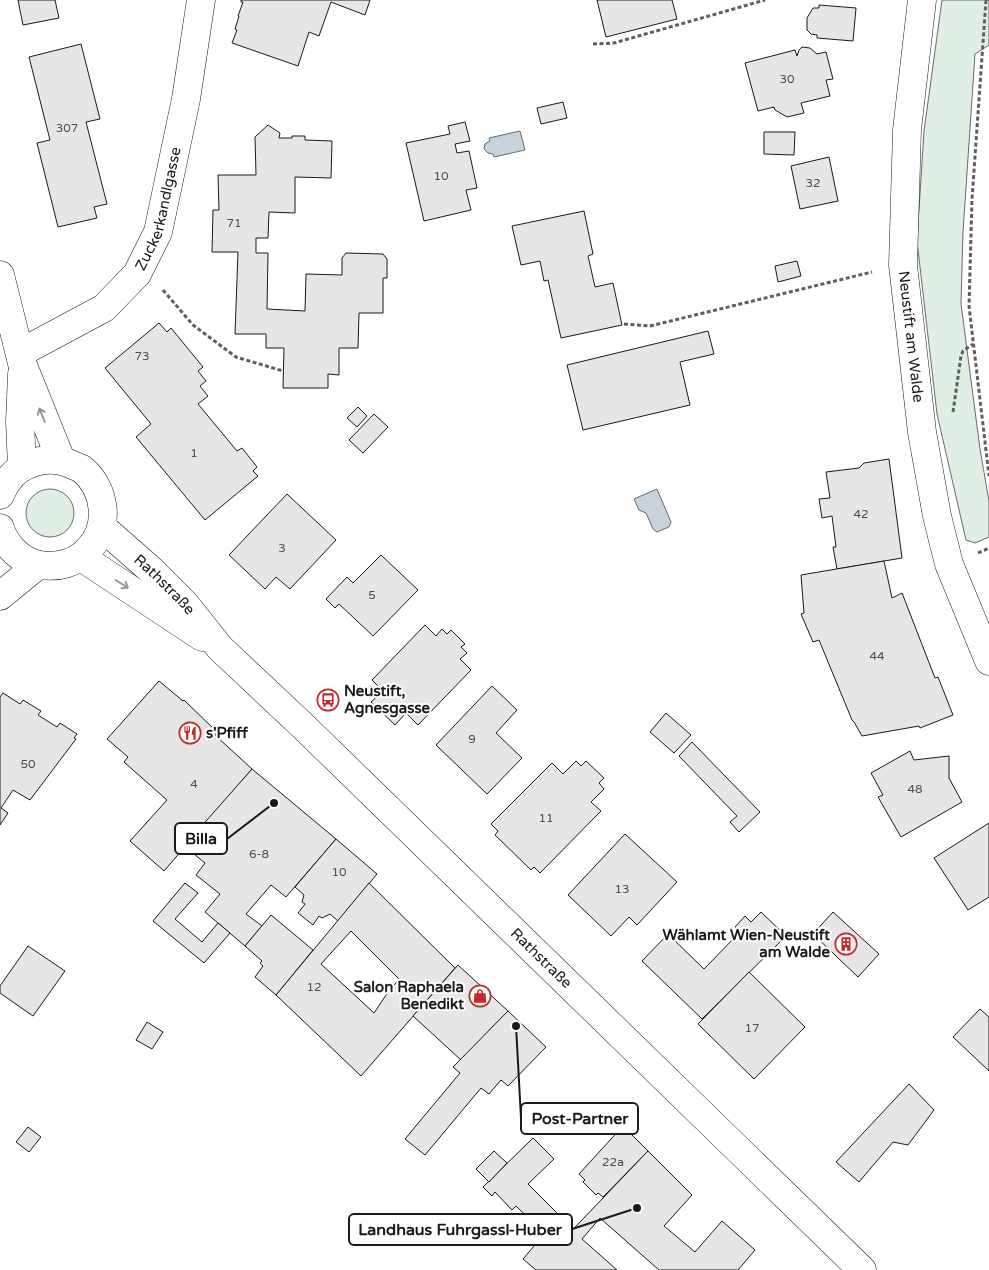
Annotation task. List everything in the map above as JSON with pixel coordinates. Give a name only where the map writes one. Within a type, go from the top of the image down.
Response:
[{"type":"main road","name":"Zuckerkandlgasse","points":[[21,358],[104,308],[137,274],[158,232],[186,99],[201,0]]},
{"type":"main road","name":"Neustift am Walde","points":[[922,0],[908,130],[903,265],[922,432],[937,516],[949,564],[989,661]]},
{"type":"main road","points":[[0,275],[21,358],[60,460]]},
{"type":"main road","points":[[21,358],[20,422],[22,467]]},
{"type":"main road","points":[[0,495],[7,481],[22,467],[40,460],[60,460],[81,469],[96,485],[104,506],[102,527],[94,544],[82,557],[61,566],[38,565],[17,555],[1,536]]},
{"type":"main road","name":"Rathstraße","points":[[102,527],[151,570],[184,604],[220,648],[304,727],[862,1270]]},
{"type":"main road","name":"Rathstraße","points":[[82,557],[220,648]]},
{"type":"main road","points":[[0,596],[38,565]]},
{"type":"path","points":[[593,44],[614,43],[766,0]]},
{"type":"path","points":[[986,0],[972,209],[968,306],[989,476]]},
{"type":"path","points":[[983,60],[989,57]]},
{"type":"path","points":[[624,324],[650,326],[903,265]]},
{"type":"path","points":[[137,274],[164,291],[194,325],[236,357],[283,371]]},
{"type":"path","points":[[952,414],[961,356],[963,351],[973,344]]},
{"type":"green space","points":[[942,0],[989,0],[989,45],[975,54],[963,232],[961,304],[980,449],[989,501],[989,537],[975,543],[966,540],[937,414],[917,241],[924,131]]},
{"type":"green space","points":[[50,489],[59,491],[67,496],[72,504],[74,513],[72,522],[67,530],[59,535],[50,537],[41,535],[33,530],[28,522],[26,513],[28,504],[33,496],[41,491]]},
{"type":"shaded area","points":[[520,131],[525,150],[494,157],[493,154],[488,153],[484,149],[485,144],[490,141],[489,138]]},
{"type":"shaded area","points":[[657,489],[671,522],[669,527],[657,532],[653,529],[646,513],[639,510],[634,499]]},
{"type":"building","points":[[18,0],[55,0],[59,18],[23,25]]},
{"type":"building","points":[[241,0],[370,0],[365,15],[331,2],[319,36],[309,32],[298,66],[232,43],[243,2]]},
{"type":"building","points":[[597,0],[672,0],[677,19],[606,37]]},
{"type":"building","points":[[819,5],[856,8],[853,41],[817,38],[817,35],[811,34],[807,30],[807,18],[813,8],[819,8]]},
{"type":"building","points":[[81,44],[100,119],[86,122],[107,204],[94,207],[97,218],[58,227],[37,143],[50,140],[29,57]]},
{"type":"building","points":[[802,47],[810,48],[817,54],[826,52],[833,79],[826,80],[830,96],[801,103],[804,113],[787,117],[775,110],[774,107],[758,111],[745,63],[795,50],[797,56]]},
{"type":"building","points":[[563,102],[567,118],[541,124],[537,108]]},
{"type":"building","points":[[465,122],[470,141],[455,144],[457,153],[469,151],[477,188],[466,190],[471,210],[424,221],[406,143],[450,134],[448,126]]},
{"type":"building","points":[[268,125],[280,133],[279,138],[305,136],[305,140],[332,141],[331,178],[295,177],[295,213],[269,212],[268,238],[256,238],[256,253],[268,253],[267,309],[305,311],[306,274],[342,275],[342,258],[346,253],[383,254],[387,259],[387,278],[383,278],[383,313],[359,313],[358,348],[339,348],[339,375],[328,374],[328,388],[283,388],[284,348],[266,348],[266,334],[235,334],[238,252],[212,252],[213,210],[219,210],[218,175],[256,175],[255,137]]},
{"type":"building","points":[[764,132],[795,132],[794,155],[764,154]]},
{"type":"building","points":[[829,157],[838,201],[800,209],[791,166]]},
{"type":"building","points":[[584,211],[593,254],[588,256],[595,287],[613,283],[622,325],[561,338],[548,280],[544,281],[540,261],[521,265],[512,226]]},
{"type":"building","points":[[797,261],[801,276],[778,282],[775,266]]},
{"type":"building","points":[[159,323],[167,332],[171,328],[203,367],[198,371],[206,381],[200,386],[208,396],[198,404],[237,451],[242,448],[257,467],[253,471],[258,476],[205,520],[136,437],[151,424],[105,368]]},
{"type":"building","points":[[708,331],[714,354],[680,362],[690,405],[583,430],[567,365]]},
{"type":"building","points":[[358,407],[367,416],[357,427],[347,418]]},
{"type":"building","points":[[374,414],[388,427],[363,453],[349,440]]},
{"type":"building","points":[[889,459],[902,558],[837,569],[833,547],[836,547],[832,516],[822,518],[819,499],[830,498],[826,472],[859,468],[864,463]]},
{"type":"building","points":[[287,494],[336,540],[290,589],[276,577],[265,589],[229,555]]},
{"type":"building","points":[[381,555],[418,590],[373,636],[339,604],[335,608],[326,599],[347,577],[353,583]]},
{"type":"building","points":[[884,561],[892,598],[902,593],[935,678],[938,677],[953,715],[920,728],[919,726],[862,736],[852,720],[819,640],[813,642],[801,614],[804,613],[801,575]]},
{"type":"building","points":[[425,625],[436,636],[442,629],[447,634],[451,630],[465,644],[461,647],[467,653],[460,659],[471,670],[418,725],[406,713],[395,725],[371,702],[383,691],[372,680]]},
{"type":"building","points":[[159,681],[184,700],[217,732],[215,735],[252,769],[164,871],[130,841],[167,800],[124,762],[128,757],[107,739]]},
{"type":"building","points":[[492,686],[517,710],[496,733],[522,758],[487,794],[436,745]]},
{"type":"building","points":[[3,693],[20,704],[23,700],[41,711],[38,715],[57,727],[60,723],[77,734],[74,738],[76,739],[30,800],[13,790],[1,808],[8,813],[0,825],[0,697]]},
{"type":"building","points":[[666,713],[691,735],[674,753],[650,732]]},
{"type":"building","points":[[692,742],[760,812],[739,832],[730,822],[737,816],[679,756]]},
{"type":"building","points":[[910,751],[914,760],[949,756],[949,778],[962,802],[901,837],[878,797],[883,795],[871,773]]},
{"type":"building","points":[[576,761],[581,766],[586,761],[604,778],[599,783],[604,789],[591,802],[601,811],[540,873],[534,867],[531,870],[495,835],[498,831],[491,824],[552,763],[563,774]]},
{"type":"building","points":[[252,769],[336,839],[286,897],[271,885],[246,914],[262,926],[245,946],[205,912],[220,894],[196,875],[205,863],[184,846]]},
{"type":"building","points":[[989,823],[989,897],[968,910],[934,858]]},
{"type":"building","points":[[625,834],[677,882],[637,925],[629,917],[611,936],[568,895]]},
{"type":"building","points":[[336,839],[377,874],[338,921],[330,914],[322,918],[319,916],[313,925],[298,913],[305,904],[302,902],[304,895],[295,887]]},
{"type":"building","points":[[185,883],[198,893],[175,919],[202,942],[218,923],[230,933],[204,963],[153,921]]},
{"type":"building","points":[[369,883],[455,968],[361,1076],[276,995]],"holes":[[[351,931],[399,979],[374,1013],[321,964]]]},
{"type":"building","points":[[761,912],[786,936],[702,1019],[642,961],[668,934],[704,969],[740,932],[735,927],[745,916],[751,922]]},
{"type":"building","name":"Wählamt Wien-Neustift am Walde","points":[[833,912],[879,954],[858,977],[813,934]]},
{"type":"building","points":[[271,915],[313,950],[276,995],[255,977],[263,966],[260,963],[262,961],[245,946]]},
{"type":"building","points":[[28,946],[65,971],[33,1016],[0,993],[0,986]]},
{"type":"building","points":[[458,965],[508,1011],[461,1060],[413,1016]]},
{"type":"building","points":[[749,972],[805,1027],[754,1079],[698,1024]]},
{"type":"building","points":[[980,1009],[989,1017],[989,1071],[953,1037]]},
{"type":"building","points":[[508,1011],[546,1047],[508,1086],[501,1080],[489,1094],[481,1088],[425,1155],[405,1139],[460,1073],[453,1067]]},
{"type":"building","points":[[147,1022],[163,1032],[152,1049],[136,1040]]},
{"type":"building","points":[[909,1084],[934,1110],[908,1145],[893,1142],[859,1182],[836,1162]]},
{"type":"building","points":[[623,1126],[648,1151],[603,1197],[598,1193],[596,1195],[583,1182],[585,1180],[579,1174]]},
{"type":"building","points":[[28,1127],[41,1137],[29,1152],[16,1142]]},
{"type":"building","points":[[533,1138],[554,1159],[528,1184],[573,1229],[559,1244],[546,1232],[545,1234],[516,1206],[512,1210],[495,1192],[492,1196],[483,1187]]},
{"type":"building","points":[[494,1151],[507,1163],[489,1182],[476,1169]]},
{"type":"building","points":[[648,1151],[692,1195],[664,1226],[695,1252],[722,1221],[755,1250],[738,1270],[659,1270],[600,1218],[582,1239],[617,1270],[536,1270],[523,1259],[546,1232],[559,1244]]},
{"type":"place","name":"Neustift, Agnesgasse","points":[[328,700]]},
{"type":"place","name":"s'Pfiff","points":[[190,733]]},
{"type":"place","name":"Billa","points":[[274,803]]},
{"type":"place","name":"Wählamt Wien-Neustift am Walde","points":[[846,944]]},
{"type":"place","name":"Salon Raphaela Benedikt","points":[[480,996]]},
{"type":"place","name":"Post-Partner","points":[[516,1026]]},
{"type":"place","name":"Landhaus Fuhrgassl-Huber","points":[[637,1208]]}]
